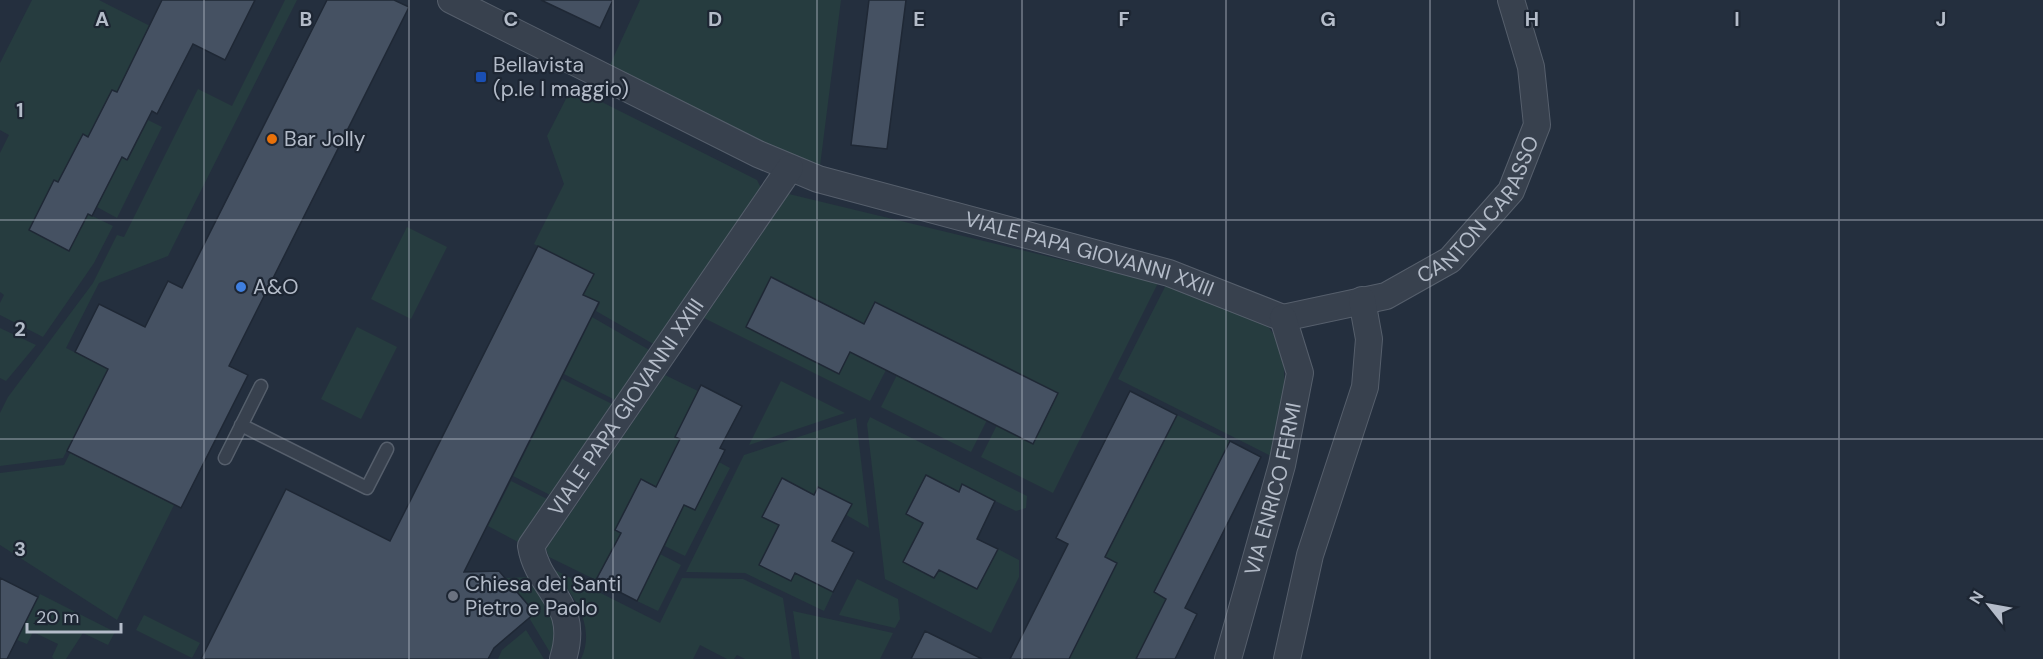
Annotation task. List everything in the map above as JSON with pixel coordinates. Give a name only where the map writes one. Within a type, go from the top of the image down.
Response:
[{"type":"street","name":"VIALE PAPA GIOVANNI XXIII","points":[[451,0],[790,168],[853,190],[1169,273],[1283,318]]},
{"type":"street","name":"CANTON CARASSO","points":[[1283,318],[1386,296],[1449,260],[1511,191],[1537,125],[1531,67],[1511,0]]},
{"type":"street","name":"VIALE PAPA GIOVANNI XXIII","points":[[563,659],[567,646],[566,617],[555,592],[533,558],[531,546],[790,168]]},
{"type":"street","points":[[1287,659],[1310,555],[1365,387],[1369,339],[1362,300]]},
{"type":"street","name":"VIA ENRICO FERMI","points":[[1228,659],[1234,645],[1282,465],[1300,373],[1283,318]]},
{"type":"lane","points":[[225,458],[261,386]]},
{"type":"lane","points":[[241,425],[367,488],[387,449]]},
{"type":"green space","points":[[32,0],[99,0],[150,26],[117,92],[112,90],[88,137],[83,135],[58,182],[54,181],[29,230],[69,250],[88,214],[113,226],[94,263],[43,337],[0,315],[0,303],[4,295],[0,292],[0,153],[9,135],[0,130],[0,63]]},
{"type":"green space","points":[[285,0],[297,0],[168,256],[99,283],[66,348],[108,369],[63,458],[0,466],[0,413],[8,397],[93,283],[117,235],[124,237],[198,89],[232,106]]},
{"type":"green space","points":[[640,0],[841,0],[820,166],[760,145],[609,67]]},
{"type":"green space","points":[[572,87],[757,180],[762,190],[655,345],[596,311],[600,303],[583,295],[593,274],[534,244],[564,184],[547,136]]},
{"type":"green space","points":[[148,120],[162,127],[117,218],[97,207],[122,157],[128,160]]},
{"type":"green space","points":[[789,194],[1158,283],[1053,493],[981,457],[997,425],[1033,443],[1058,393],[875,302],[864,324],[771,277],[746,327],[839,374],[850,352],[886,370],[870,401],[704,318]]},
{"type":"green space","points":[[407,227],[447,247],[411,319],[371,299]]},
{"type":"green space","points":[[1166,285],[1262,323],[1268,327],[1277,340],[1282,355],[1284,390],[1271,456],[1118,379]]},
{"type":"green space","points":[[592,317],[651,351],[617,401],[564,374]]},
{"type":"green space","points":[[357,327],[397,347],[361,419],[321,399]]},
{"type":"green space","points":[[0,328],[36,345],[6,381],[0,378]]},
{"type":"green space","points":[[665,375],[698,391],[675,437],[680,439],[656,487],[641,479],[621,533],[596,580],[549,557],[546,549]]},
{"type":"green space","points":[[897,375],[987,420],[971,452],[881,407]]},
{"type":"green space","points":[[562,379],[614,405],[552,496],[513,476]]},
{"type":"green space","points":[[781,381],[845,413],[749,445]]},
{"type":"green space","points":[[1177,415],[1230,441],[1154,592],[1166,599],[1136,659],[1069,659],[1117,563],[1105,557]]},
{"type":"green space","points":[[870,417],[1027,496],[1026,508],[1016,511],[962,485],[959,492],[926,475],[906,514],[939,531],[903,562],[934,578],[939,570],[977,589],[998,549],[1019,560],[1019,577],[991,633],[885,579],[867,424]]},
{"type":"green space","points":[[856,418],[869,528],[782,478],[762,517],[795,534],[795,573],[833,592],[824,611],[745,573],[686,572],[744,455]]},
{"type":"green space","points":[[70,453],[174,505],[117,620],[0,545],[0,473],[64,465]]},
{"type":"green space","points":[[719,462],[730,468],[685,556],[665,546],[667,541],[664,539],[682,504],[695,510]]},
{"type":"green space","points":[[511,481],[549,500],[520,543],[488,526]]},
{"type":"green space","points":[[660,554],[681,565],[658,611],[637,601]]},
{"type":"green space","points":[[551,568],[660,623],[682,578],[743,579],[783,598],[792,659],[745,659],[737,655],[734,659],[727,659],[700,645],[693,659],[581,659],[586,634],[584,622],[574,599]]},
{"type":"green space","points":[[529,577],[540,590],[557,619],[554,659],[505,578]]},
{"type":"green space","points":[[857,579],[898,599],[900,619],[895,628],[839,615]]},
{"type":"green space","points":[[40,594],[115,632],[108,645],[83,633],[66,659],[54,659],[52,657],[58,644],[33,632],[27,644],[17,640]]},
{"type":"green space","points":[[793,611],[893,633],[880,659],[800,659]]},
{"type":"green space","points":[[144,615],[200,643],[192,658],[136,630]]},
{"type":"green space","points":[[526,630],[544,659],[498,659],[502,650]]},
{"type":"building","points":[[162,0],[255,0],[225,60],[193,44],[157,114],[152,111],[127,160],[122,157],[92,216],[88,214],[69,251],[29,230],[54,180],[58,182],[83,134],[88,137],[112,90],[117,92]]},
{"type":"building","points":[[327,0],[394,0],[409,7],[229,366],[248,375],[181,508],[67,451],[108,369],[75,352],[99,304],[145,327],[168,281],[182,288]]},
{"type":"building","points":[[541,0],[613,0],[600,28]]},
{"type":"building","points":[[869,0],[906,0],[887,149],[851,145]]},
{"type":"building","points":[[538,246],[594,274],[583,295],[599,302],[464,572],[499,571],[535,613],[494,648],[488,659],[201,659],[286,489],[390,541]]},
{"type":"building","points":[[771,277],[864,324],[875,302],[1058,393],[1033,444],[850,352],[839,374],[746,327]]},
{"type":"building","points":[[701,385],[742,406],[720,448],[725,450],[695,510],[684,505],[637,601],[596,580],[621,533],[615,530],[641,479],[656,487],[680,439],[675,437]]},
{"type":"building","points":[[1130,391],[1177,415],[1105,557],[1117,563],[1069,659],[1010,659],[1068,544],[1056,538]]},
{"type":"building","points":[[1230,441],[1261,457],[1185,608],[1197,614],[1175,659],[1136,659],[1166,599],[1154,592]]},
{"type":"building","points":[[926,475],[959,492],[962,484],[995,501],[977,539],[998,549],[977,589],[939,570],[934,578],[903,562],[923,523],[906,514]]},
{"type":"building","points":[[782,478],[814,495],[818,487],[852,504],[832,541],[854,552],[833,592],[795,573],[791,581],[759,565],[779,525],[762,517]]},
{"type":"building","points":[[0,578],[38,597],[7,659],[0,659]]},
{"type":"building","points":[[925,631],[982,659],[911,659]]},
{"type":"place","name":"Bellavista (p.le I maggio)","points":[[481,77]]},
{"type":"place","name":"Bar Jolly","points":[[272,139]]},
{"type":"place","name":"A&O","points":[[241,287]]},
{"type":"place","name":"Chiesa dei Santi Pietro e Paolo","points":[[453,596]]}]
